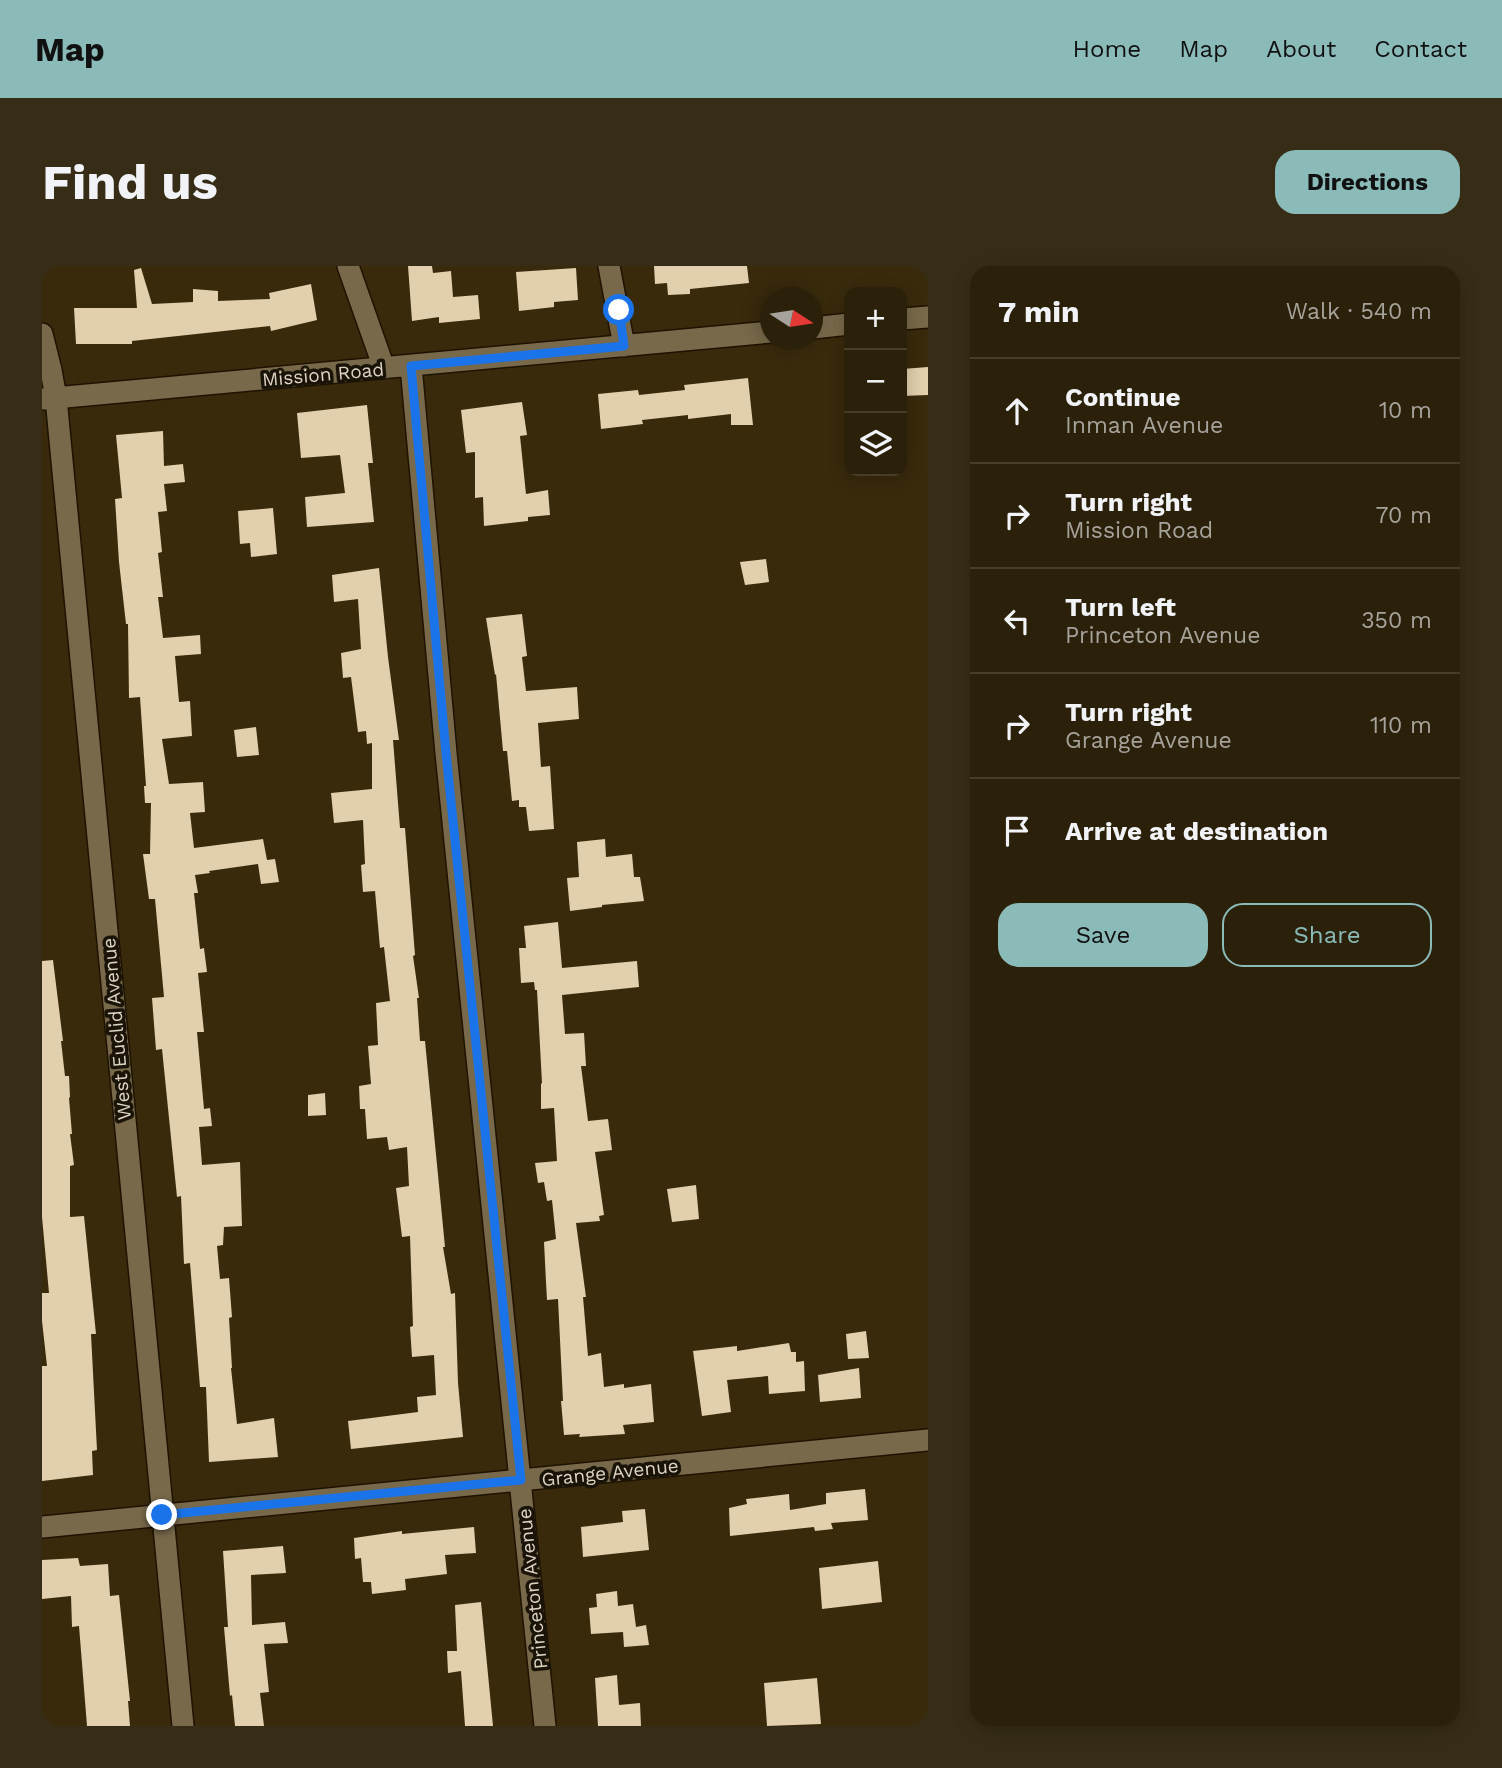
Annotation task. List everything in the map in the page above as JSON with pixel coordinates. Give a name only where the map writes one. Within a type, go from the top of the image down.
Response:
[{"type":"street","points":[[348,266],[384,368]]},
{"type":"street","points":[[609,266],[624,346]]},
{"type":"street","points":[[907,319],[928,317]]},
{"type":"street","points":[[823,327],[844,325]]},
{"type":"street","name":"Mission Road","points":[[49,399],[760,333]]},
{"type":"street","name":"West Euclid Avenue","points":[[42,334],[51,370],[49,399],[183,1726]]},
{"type":"street","name":"Princeton Avenue","points":[[411,366],[446,753],[545,1726]]},
{"type":"street","name":"Grange Avenue","points":[[42,1527],[928,1440]]},
{"type":"building","points":[[408,266],[432,266],[433,273],[451,271],[453,297],[478,295],[480,319],[439,323],[439,317],[412,321]]},
{"type":"building","points":[[654,266],[747,266],[749,283],[690,289],[690,294],[668,295],[667,283],[655,284]]},
{"type":"building","points":[[141,268],[152,304],[193,302],[193,289],[218,291],[218,301],[270,299],[269,293],[311,284],[317,320],[271,331],[270,326],[132,341],[132,344],[76,344],[74,308],[137,308],[134,270]]},
{"type":"building","points":[[576,268],[578,300],[554,302],[554,307],[519,311],[516,272]]},
{"type":"building","points":[[928,367],[928,395],[907,396],[907,369]]},
{"type":"building","points":[[748,378],[753,425],[731,425],[731,414],[688,419],[688,415],[642,420],[643,424],[601,429],[598,394],[638,390],[639,395],[685,390],[684,385]]},
{"type":"building","points":[[522,402],[527,435],[520,436],[526,494],[548,490],[550,515],[528,517],[528,521],[484,526],[483,497],[475,498],[475,452],[466,453],[461,410]]},
{"type":"building","points":[[367,405],[373,463],[368,463],[374,522],[307,527],[305,497],[345,493],[340,455],[301,458],[297,413]]},
{"type":"building","points":[[163,431],[164,466],[183,464],[185,482],[164,484],[167,511],[158,512],[162,552],[158,553],[163,597],[158,597],[163,638],[200,635],[201,654],[175,656],[179,702],[190,701],[192,736],[162,739],[169,784],[203,782],[205,812],[190,813],[194,848],[263,839],[267,860],[275,859],[279,882],[261,884],[258,864],[195,875],[198,893],[194,893],[200,949],[204,948],[207,972],[198,973],[204,1032],[197,1032],[204,1109],[210,1108],[212,1126],[199,1127],[202,1165],[240,1162],[242,1226],[224,1227],[223,1245],[217,1246],[220,1279],[229,1278],[232,1317],[229,1318],[231,1368],[237,1424],[274,1418],[278,1457],[209,1462],[206,1387],[200,1387],[190,1263],[184,1264],[181,1196],[177,1197],[162,1049],[156,1050],[152,998],[164,997],[155,899],[149,899],[143,854],[150,854],[151,803],[145,803],[140,697],[129,698],[128,624],[119,562],[115,499],[122,498],[116,435]]},
{"type":"building","points":[[273,508],[277,554],[251,557],[250,543],[240,544],[238,511]]},
{"type":"building","points":[[766,559],[769,582],[745,585],[740,562]]},
{"type":"building","points":[[379,568],[399,740],[393,740],[400,828],[405,828],[420,1041],[425,1041],[443,1247],[451,1294],[455,1293],[463,1437],[351,1449],[348,1421],[418,1412],[417,1397],[436,1395],[434,1355],[412,1357],[410,1236],[402,1237],[396,1188],[409,1186],[407,1147],[389,1150],[387,1137],[367,1139],[365,1109],[360,1109],[359,1086],[371,1084],[368,1046],[378,1045],[376,1003],[390,1001],[384,947],[380,948],[375,891],[363,892],[363,820],[334,823],[331,793],[372,789],[372,743],[367,744],[366,731],[358,732],[351,677],[343,678],[341,653],[361,649],[358,599],[334,602],[332,575]]},
{"type":"building","points":[[522,614],[527,656],[522,657],[526,691],[577,687],[579,719],[538,723],[541,767],[550,766],[554,829],[529,831],[526,807],[519,807],[519,800],[512,801],[507,751],[503,751],[496,674],[486,618]]},
{"type":"building","points":[[256,727],[259,755],[237,757],[234,730]]},
{"type":"building","points":[[605,839],[606,857],[632,854],[634,877],[640,877],[644,901],[570,911],[567,878],[579,877],[577,842]]},
{"type":"building","points":[[558,922],[562,968],[637,961],[639,987],[562,995],[565,1034],[584,1033],[586,1066],[581,1066],[588,1121],[608,1119],[612,1150],[595,1152],[604,1215],[599,1216],[600,1221],[576,1223],[586,1297],[583,1297],[588,1356],[601,1353],[604,1387],[624,1384],[624,1388],[651,1384],[654,1422],[623,1425],[625,1434],[579,1437],[580,1434],[564,1435],[558,1299],[547,1300],[546,1282],[544,1242],[556,1239],[552,1200],[547,1201],[544,1182],[538,1183],[535,1163],[557,1161],[554,1108],[541,1109],[537,990],[534,982],[521,983],[519,948],[526,948],[524,926]]},
{"type":"building","points":[[53,960],[65,1076],[69,1076],[70,1134],[74,1165],[70,1166],[70,1217],[84,1216],[96,1334],[91,1334],[97,1450],[92,1451],[93,1475],[42,1481],[42,1366],[47,1366],[42,1293],[49,1293],[42,1217],[42,961]]},
{"type":"building","points":[[325,1093],[326,1115],[308,1116],[308,1095]]},
{"type":"building","points":[[696,1185],[699,1219],[672,1222],[667,1189]]},
{"type":"building","points":[[866,1331],[869,1358],[848,1359],[846,1334]]},
{"type":"building","points":[[789,1343],[791,1352],[796,1352],[796,1362],[804,1361],[805,1391],[769,1394],[768,1376],[727,1380],[731,1412],[702,1416],[693,1351],[737,1346],[737,1351]]},
{"type":"building","points":[[859,1368],[861,1398],[820,1402],[818,1375]]},
{"type":"building","points":[[865,1489],[868,1520],[831,1523],[833,1529],[815,1531],[814,1527],[730,1536],[729,1508],[747,1504],[746,1499],[789,1494],[790,1510],[826,1504],[826,1493]]},
{"type":"building","points":[[645,1509],[649,1550],[583,1557],[581,1527],[623,1522],[622,1511]]},
{"type":"building","points":[[474,1527],[476,1553],[445,1555],[447,1574],[405,1579],[406,1590],[372,1594],[371,1582],[363,1582],[361,1558],[355,1559],[354,1538],[402,1531],[402,1534]]},
{"type":"building","points":[[283,1546],[286,1573],[251,1575],[252,1625],[285,1622],[288,1643],[264,1644],[269,1692],[260,1693],[264,1726],[235,1726],[224,1627],[228,1627],[223,1551]]},
{"type":"building","points":[[78,1558],[80,1566],[108,1564],[110,1596],[119,1595],[130,1726],[87,1726],[79,1626],[72,1627],[71,1596],[42,1599],[42,1560]]},
{"type":"building","points":[[878,1561],[882,1602],[822,1609],[819,1568]]},
{"type":"building","points":[[617,1591],[618,1606],[633,1604],[636,1627],[646,1625],[649,1645],[624,1647],[623,1632],[591,1634],[589,1608],[597,1607],[596,1594]]},
{"type":"building","points":[[481,1602],[493,1726],[465,1726],[461,1671],[448,1673],[447,1651],[457,1651],[455,1605]]},
{"type":"building","points":[[617,1675],[619,1705],[640,1703],[641,1726],[598,1726],[595,1678]]},
{"type":"building","points":[[817,1678],[821,1724],[767,1726],[764,1683]]},
{"type":"route","points":[[162,1515],[521,1480],[446,753],[411,366],[624,346],[619,310]]}]
